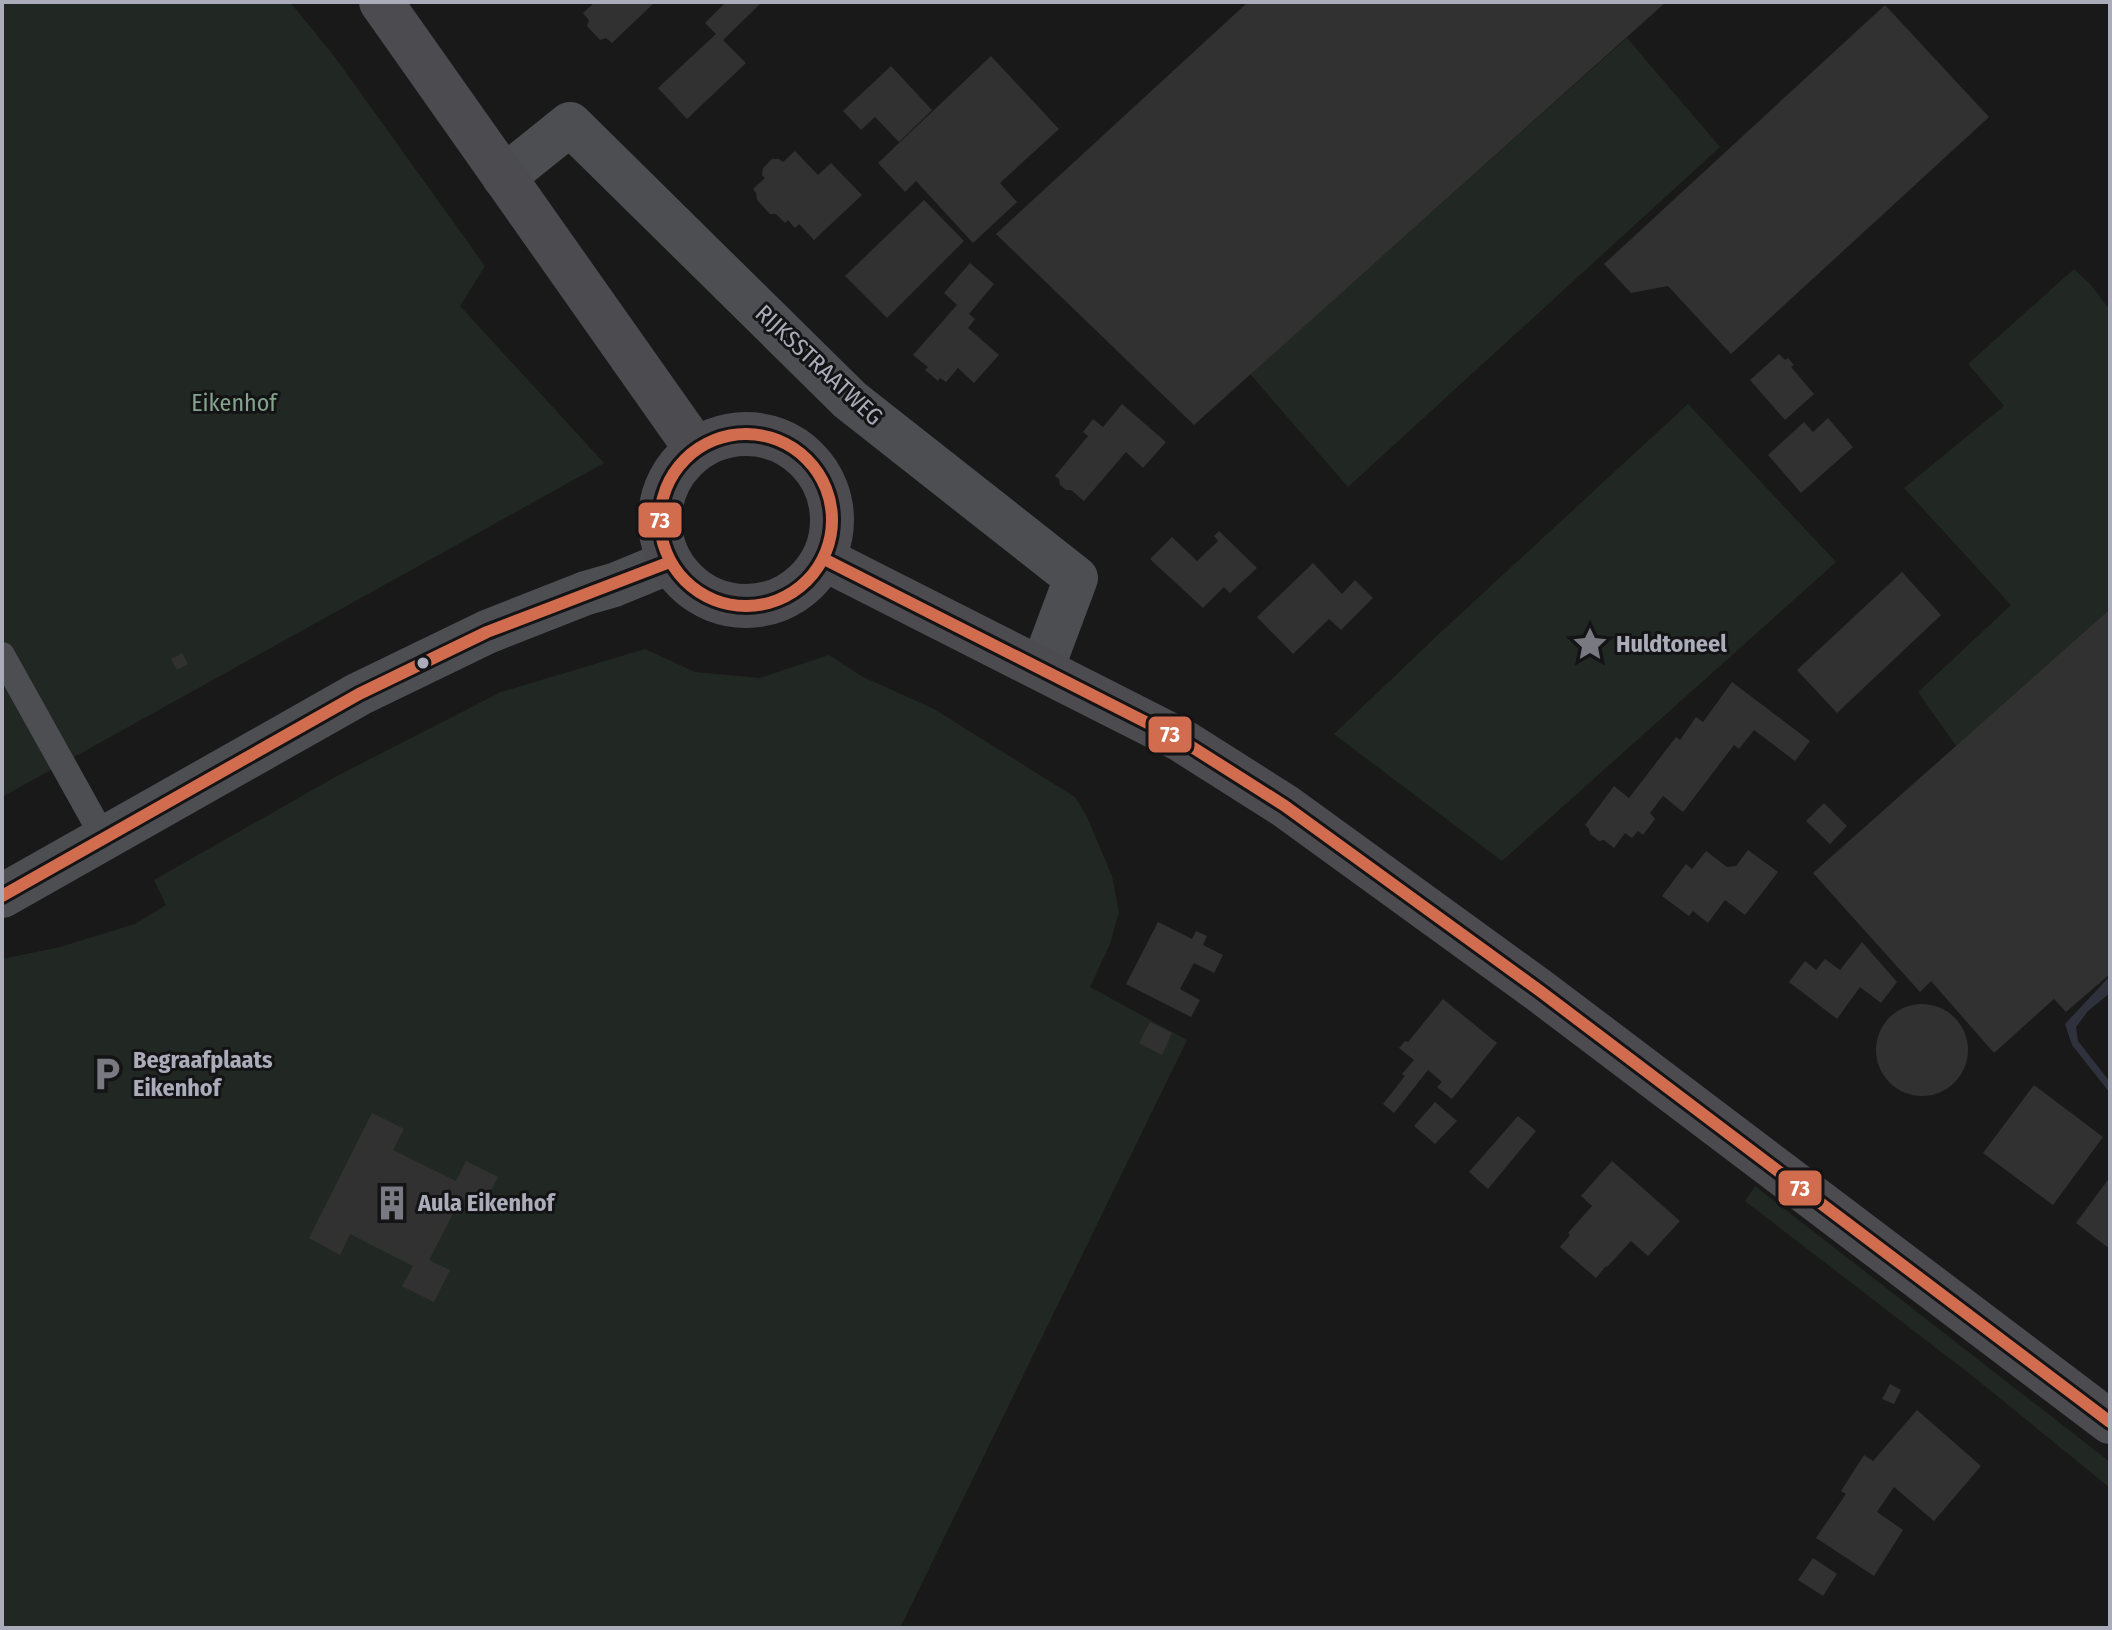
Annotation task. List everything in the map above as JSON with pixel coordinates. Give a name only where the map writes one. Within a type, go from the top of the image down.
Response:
[{"type":"main road","points":[[381,2],[696,449]]},
{"type":"main road","points":[[731,435],[770,436],[803,454],[826,485],[833,523],[824,559],[805,585],[778,601],[747,607],[716,602],[689,586],[670,562],[660,532],[661,500],[673,472],[696,449],[731,435]]},
{"type":"main road","points":[[824,559],[1181,740],[1322,831],[1540,991],[2110,1422]]},
{"type":"street","name":"RIJKSSTRAATWEG","points":[[504,177],[570,124],[850,400],[1076,578],[1042,669]]},
{"type":"street","points":[[2,896],[373,687],[487,632],[670,562]]},
{"type":"lane","points":[[2,655],[105,840]]},
{"type":"green space","name":"Eikenhof","points":[[2,2],[290,2],[334,56],[485,266],[460,306],[604,463],[2,797]]},
{"type":"green space","points":[[1627,38],[1720,147],[1348,487],[1250,374]]},
{"type":"green space","points":[[2074,269],[2110,310],[2110,609],[1956,746],[1918,692],[2011,605],[1904,488],[2004,406],[1968,364]]},
{"type":"green space","points":[[1688,404],[1836,562],[1502,861],[1334,734]]},
{"type":"green space","points":[[645,649],[695,672],[760,678],[829,655],[861,676],[934,709],[1075,797],[1112,876],[1119,912],[1110,944],[1090,987],[1187,1040],[900,1628],[2,1628],[2,959],[60,947],[135,924],[166,905],[154,880],[337,776],[501,692]]},
{"type":"green space","points":[[1755,1186],[2110,1462],[2110,1488],[1975,1378],[1745,1201]]},
{"type":"shaded area","points":[[2110,976],[2110,993],[2088,1011],[2076,1027],[2078,1041],[2110,1082],[2110,1093],[2072,1045],[2065,1024]]},
{"type":"building","points":[[595,2],[655,2],[612,43],[606,38],[600,40],[587,26],[589,20],[583,13]]},
{"type":"building","points":[[726,2],[761,3],[723,40],[746,63],[687,119],[658,88],[716,34],[705,23]]},
{"type":"building","points":[[1248,2],[1666,2],[1194,425],[996,234]]},
{"type":"building","points":[[1885,5],[1989,117],[1731,354],[1668,286],[1631,293],[1604,264]]},
{"type":"building","points":[[991,56],[1059,129],[1000,183],[1017,202],[973,243],[916,181],[905,192],[878,163]]},
{"type":"building","points":[[891,66],[932,110],[899,142],[875,117],[861,130],[843,111]]},
{"type":"building","points":[[795,151],[818,175],[831,163],[862,195],[814,240],[799,224],[795,228],[788,220],[785,223],[776,214],[770,214],[757,200],[753,189],[765,178],[763,168],[772,159],[783,162]]},
{"type":"building","points":[[924,200],[964,241],[887,318],[845,276]]},
{"type":"building","points":[[970,263],[994,284],[969,314],[975,319],[968,328],[999,355],[974,383],[958,368],[946,382],[940,378],[938,381],[925,370],[928,367],[913,355],[957,305],[944,293]]},
{"type":"building","points":[[1779,354],[1785,360],[1788,358],[1794,365],[1791,367],[1814,394],[1785,420],[1750,380]]},
{"type":"building","points":[[1122,404],[1166,442],[1143,468],[1126,452],[1084,501],[1060,485],[1055,476],[1088,436],[1083,432],[1093,419],[1103,427]]},
{"type":"building","points":[[1828,418],[1853,447],[1801,493],[1768,455],[1804,422],[1813,432]]},
{"type":"building","points":[[1219,531],[1257,568],[1230,593],[1224,587],[1203,608],[1150,559],[1172,537],[1197,561],[1218,541],[1214,536]]},
{"type":"building","points":[[1313,563],[1342,594],[1355,580],[1373,598],[1341,630],[1329,619],[1293,654],[1257,617]]},
{"type":"building","points":[[1902,572],[1941,615],[1837,713],[1797,670]]},
{"type":"building","points":[[2110,609],[2110,974],[2066,1012],[2054,999],[1994,1053],[1931,981],[1920,992],[1813,873]]},
{"type":"building","points":[[182,653],[188,664],[177,670],[171,659]]},
{"type":"building","points":[[1732,682],[1810,741],[1795,761],[1754,730],[1739,749],[1734,745],[1683,812],[1663,796],[1650,813],[1655,819],[1643,835],[1638,831],[1632,838],[1625,833],[1614,848],[1590,834],[1585,825],[1614,786],[1629,798],[1676,737],[1680,740],[1696,717],[1703,722]]},
{"type":"building","points":[[1824,803],[1847,826],[1830,844],[1806,821]]},
{"type":"building","points":[[1748,850],[1778,872],[1745,915],[1725,900],[1708,923],[1693,911],[1689,916],[1662,896],[1686,864],[1692,869],[1706,851],[1727,867],[1736,866]]},
{"type":"building","points":[[1158,922],[1192,939],[1196,931],[1207,936],[1203,945],[1223,955],[1214,973],[1194,963],[1180,989],[1200,1000],[1191,1017],[1126,984]]},
{"type":"building","points":[[1862,942],[1897,982],[1881,1003],[1860,987],[1837,1019],[1789,982],[1805,961],[1816,970],[1825,959],[1840,970]]},
{"type":"building","points":[[1443,999],[1497,1043],[1452,1099],[1437,1087],[1442,1082],[1428,1070],[1394,1113],[1383,1104],[1414,1060],[1399,1048],[1405,1041],[1408,1042]]},
{"type":"building","points":[[1922,1004],[1939,1008],[1954,1018],[1964,1033],[1968,1050],[1964,1067],[1954,1082],[1939,1092],[1922,1096],[1905,1092],[1890,1082],[1880,1067],[1876,1050],[1880,1033],[1890,1018],[1905,1008]]},
{"type":"building","points":[[1150,1022],[1172,1033],[1162,1055],[1139,1043]]},
{"type":"building","points":[[2034,1085],[2103,1137],[2053,1205],[1983,1153]]},
{"type":"building","points":[[1435,1102],[1457,1121],[1435,1144],[1414,1126]]},
{"type":"building","name":"Aula Eikenhof","points":[[372,1113],[404,1129],[393,1150],[456,1181],[466,1161],[498,1177],[482,1208],[461,1198],[429,1260],[450,1270],[434,1302],[402,1286],[413,1266],[350,1234],[340,1255],[309,1238]]},
{"type":"building","points":[[1518,1116],[1536,1131],[1488,1189],[1469,1172]]},
{"type":"building","points":[[1612,1161],[1680,1221],[1648,1256],[1631,1241],[1596,1278],[1560,1247],[1592,1206],[1581,1196]]},
{"type":"building","points":[[2110,1177],[2110,1249],[2076,1223]]},
{"type":"building","points":[[1890,1384],[1901,1390],[1894,1404],[1882,1399]]},
{"type":"building","points":[[1917,1410],[1981,1466],[1934,1521],[1894,1487],[1877,1512],[1903,1530],[1874,1576],[1816,1538],[1846,1494],[1841,1491],[1864,1455],[1873,1461]]},
{"type":"building","points":[[1813,1558],[1837,1574],[1823,1596],[1798,1580]]},
{"type":"transit line","name":"73","points":[[746,434],[779,441],[807,459],[825,487],[832,520],[825,553],[807,581],[779,599],[746,606],[713,599],[685,581],[667,553],[660,520],[667,487],[685,459],[713,441],[746,434]]},
{"type":"transit line","name":"73","points":[[824,559],[1181,740],[1285,806],[1540,991],[2110,1422]]},
{"type":"transit line","name":"73","points":[[2,896],[359,694],[487,632],[670,562]]},
{"type":"place","name":"Huldtoneel","points":[[1590,644]]},
{"type":"place","name":"Begraafplaats Eikenhof","points":[[107,1074]]},
{"type":"place","name":"Aula Eikenhof","points":[[392,1203]]}]
